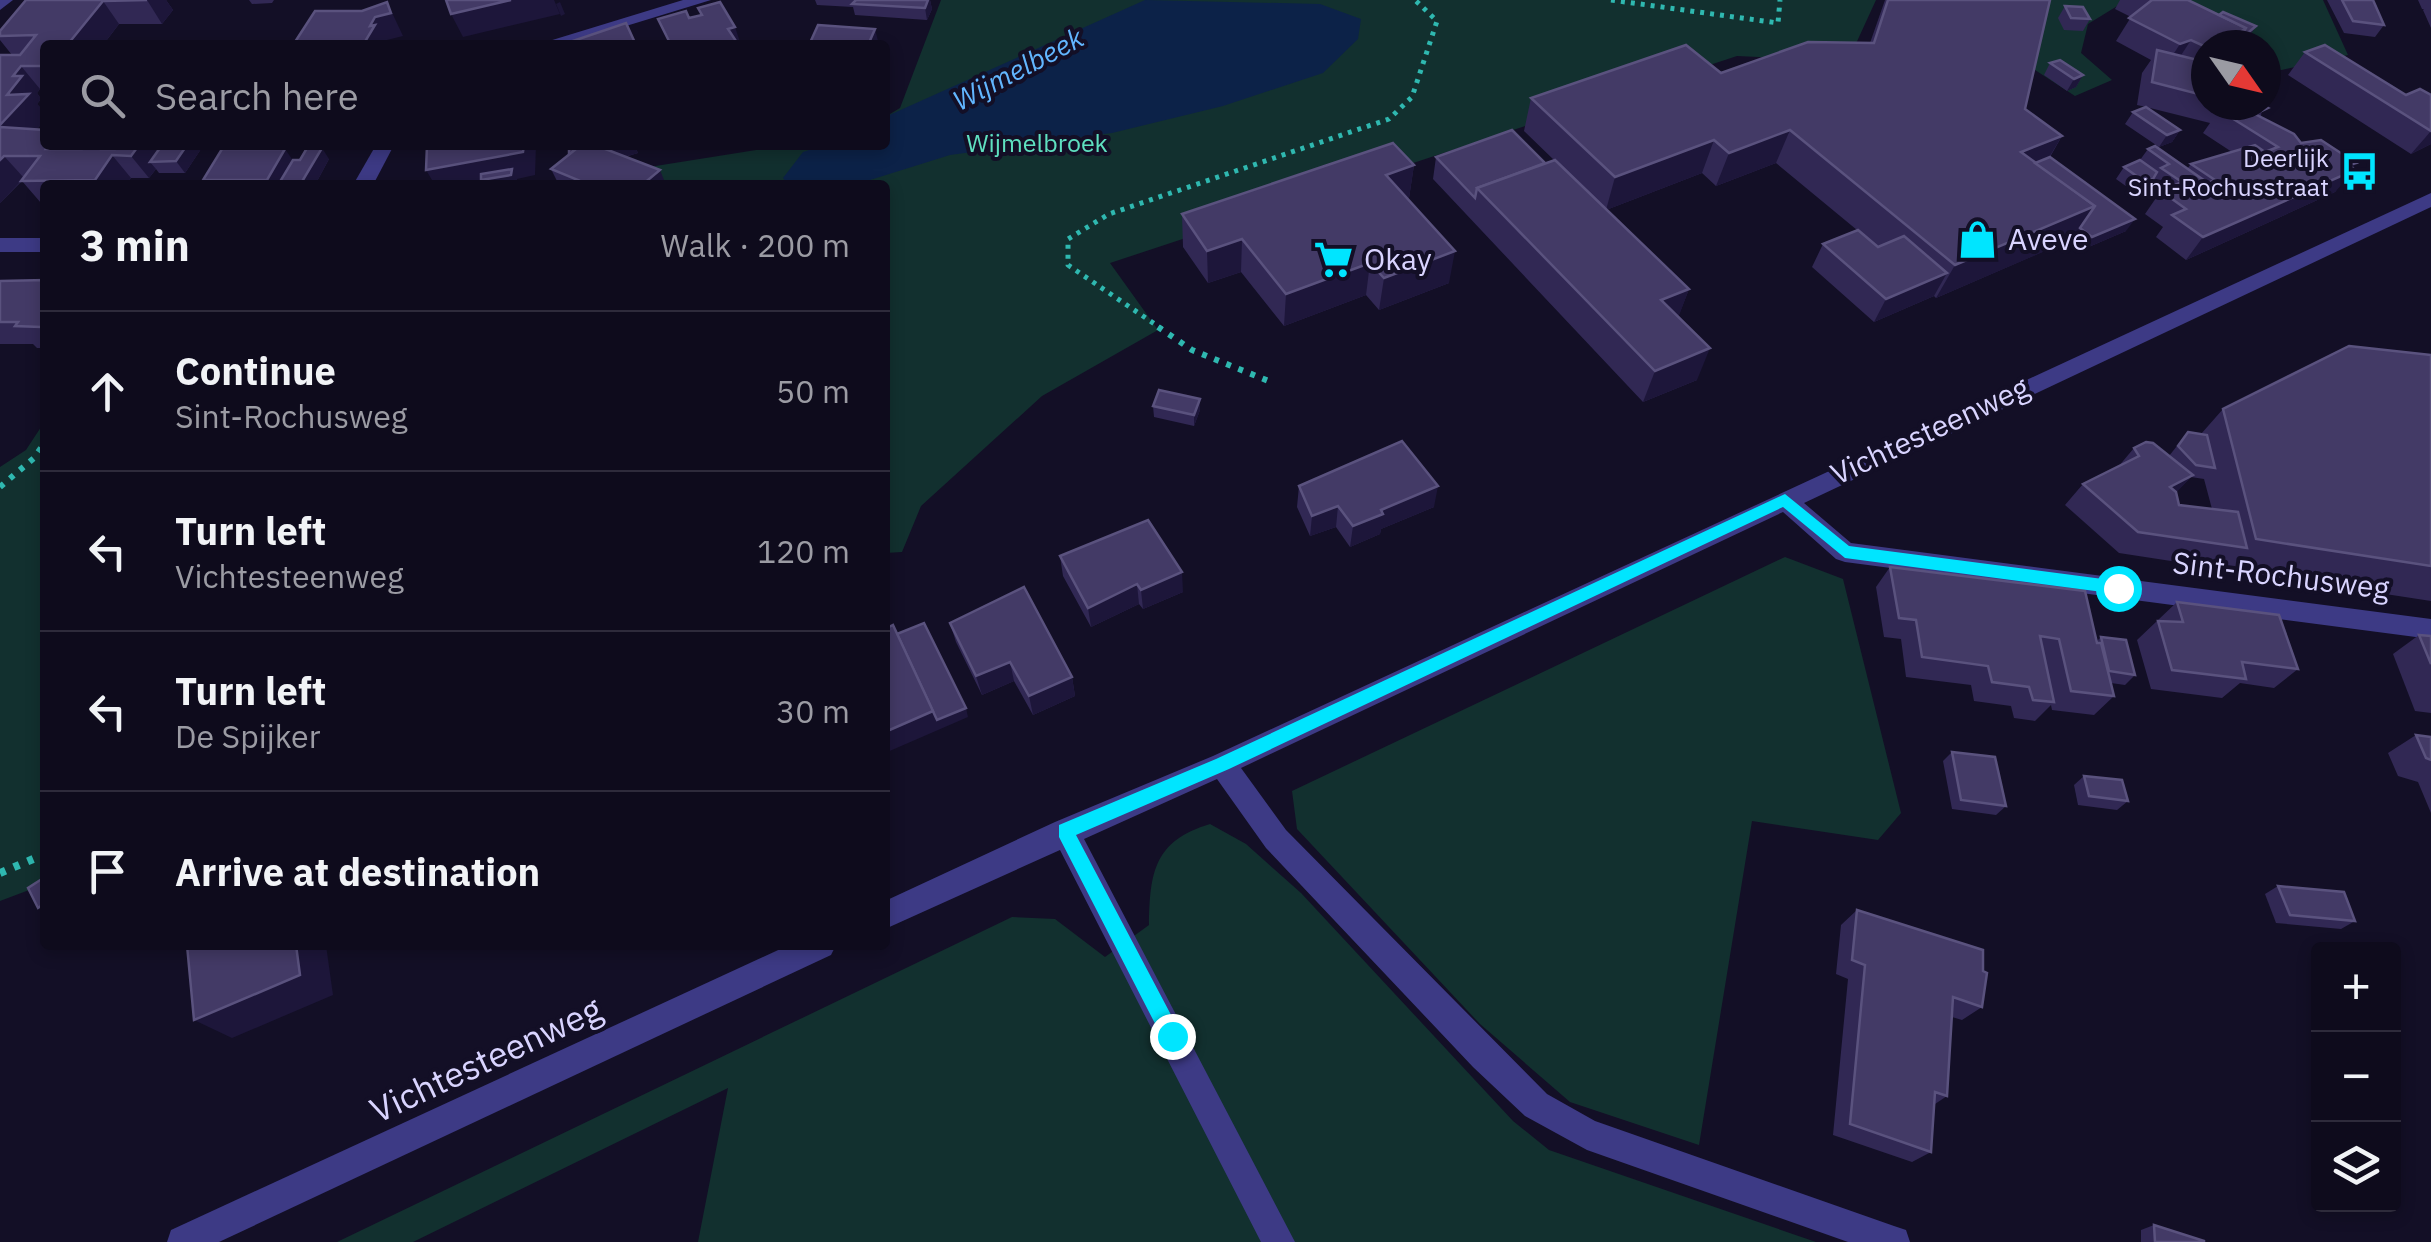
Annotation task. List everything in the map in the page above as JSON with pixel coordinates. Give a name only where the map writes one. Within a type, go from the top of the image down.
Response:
[{"type":"street","points":[[563,40],[702,0]]},
{"type":"street","points":[[366,180],[382,150]]},
{"type":"street","name":"Vichtesteenweg","points":[[890,913],[1065,831],[1222,764],[2431,199]]},
{"type":"street","points":[[0,245],[40,245]]},
{"type":"street","name":"Sint-Rochusweg","points":[[1785,500],[1845,552],[2431,628]]},
{"type":"street","points":[[1222,764],[1276,838],[1536,1105],[1587,1134],[1894,1242]]},
{"type":"street","points":[[1065,831],[1279,1242]]},
{"type":"street","name":"Vichtesteenweg","points":[[183,1242],[809,950]]},
{"type":"path","points":[[1271,382],[1192,350],[1068,265],[1068,239],[1108,214],[1389,118],[1412,97],[1438,21],[1415,0]]},
{"type":"path","points":[[1611,0],[1778,22],[1780,0]]},
{"type":"path","points":[[0,486],[40,449]]},
{"type":"path","points":[[0,872],[40,856]]},
{"type":"green space","name":"Wijmelbroek","points":[[941,0],[1876,0],[1848,61],[1737,56],[1110,263],[1158,330],[1042,396],[921,506],[902,552],[890,553],[890,180],[567,180],[756,150],[890,150],[890,114],[900,108]]},
{"type":"green space","points":[[2047,0],[2127,0],[2088,24],[2081,53],[2112,80],[2075,96],[2032,68]]},
{"type":"green space","points":[[2130,0],[2323,0],[2348,55],[2281,70],[2281,30],[2192,30]]},
{"type":"green space","points":[[40,429],[40,886],[0,901],[0,467],[26,450]]},
{"type":"green space","points":[[1785,557],[1843,579],[1901,813],[1878,840],[1752,821],[1699,1145],[1570,1102],[1480,1024],[1297,829],[1292,791]]},
{"type":"green space","points":[[1210,824],[1246,844],[1301,893],[1513,1121],[1549,1150],[1816,1242],[698,1242],[728,1088],[413,1242],[337,1242],[1012,917],[1055,919],[1105,957],[1149,925],[1154,874],[1166,849],[1191,831]]},
{"type":"water","name":"Wijmelbeek","points":[[1145,0],[1320,4],[1361,19],[1358,39],[1323,73],[1223,106],[1112,133],[950,155],[870,180],[783,178],[803,152],[809,150],[890,150],[890,115]]},
{"type":"building","points":[[26,0],[147,0],[103,1],[71,40],[40,40],[40,66],[21,66],[13,76],[22,76],[7,95],[29,94],[0,125],[0,55],[20,55],[36,35],[0,36]]},
{"type":"building","points":[[446,0],[511,0],[451,14]]},
{"type":"building","points":[[856,0],[928,0],[925,8],[852,4]]},
{"type":"building","points":[[1888,0],[2050,0],[2025,109],[2062,136],[2021,152],[2095,206],[1955,265],[1790,130],[1729,153],[1714,140],[1615,177],[1531,98],[1686,45],[1721,73],[1808,42],[1874,43]]},
{"type":"building","points":[[2152,0],[2188,0],[2246,28],[2191,30],[2191,40],[2180,44],[2129,18]]},
{"type":"building","points":[[2342,0],[2373,0],[2384,25],[2353,21]]},
{"type":"building","points":[[387,2],[391,13],[375,17],[366,40],[296,40],[315,11],[362,11]]},
{"type":"building","points":[[720,2],[735,27],[728,29],[735,40],[668,40],[658,19],[686,11],[689,18],[702,15],[698,8]]},
{"type":"building","points":[[2065,6],[2083,7],[2090,19],[2071,18]]},
{"type":"building","points":[[2223,12],[2256,26],[2245,30],[2219,15]]},
{"type":"building","points":[[626,23],[634,40],[576,40]]},
{"type":"building","points":[[818,25],[875,29],[870,40],[811,40]]},
{"type":"building","points":[[2325,45],[2406,95],[2420,89],[2431,95],[2431,131],[2305,52]]},
{"type":"building","points":[[2157,50],[2191,58],[2191,92],[2152,82]]},
{"type":"building","points":[[2060,60],[2083,75],[2074,79],[2050,63]]},
{"type":"building","points":[[2146,107],[2180,130],[2167,135],[2133,112]]},
{"type":"building","points":[[2235,120],[2267,120],[2294,134],[2301,143],[2321,140],[2356,163],[2349,165],[2355,170],[2203,237],[2172,215],[2186,209],[2161,191],[2182,182],[2161,168],[2169,164],[2148,149],[2155,146],[2208,183],[2215,180],[2191,164],[2255,145],[2265,152],[2278,147]]},
{"type":"building","points":[[0,127],[40,130],[40,150],[135,150],[131,156],[112,155],[95,180],[21,181],[40,156],[4,156],[0,160]]},
{"type":"building","points":[[1512,130],[1545,163],[1477,188],[1475,198],[1436,157]]},
{"type":"building","points":[[1393,143],[1414,165],[1386,175],[1455,251],[1384,278],[1370,263],[1286,294],[1242,239],[1207,251],[1182,214]]},
{"type":"building","points":[[158,150],[184,150],[176,161],[150,162]]},
{"type":"building","points":[[221,150],[284,150],[267,180],[203,180]]},
{"type":"building","points":[[306,150],[321,150],[303,180],[281,180],[293,160],[300,160]]},
{"type":"building","points":[[427,150],[523,150],[523,152],[426,170]]},
{"type":"building","points":[[575,150],[608,150],[660,170],[648,180],[578,180],[551,169]]},
{"type":"building","points":[[2050,157],[2135,219],[2092,237],[2080,228],[2095,206],[2035,163]]},
{"type":"building","points":[[1555,160],[1689,289],[1661,300],[1710,348],[1655,371],[1477,188]]},
{"type":"building","points":[[2140,160],[2157,172],[2153,179],[2145,182],[2124,167]]},
{"type":"building","points":[[512,169],[511,175],[481,180],[481,174]]},
{"type":"building","points":[[1858,230],[1878,247],[1904,236],[1947,273],[1886,299],[1823,244]]},
{"type":"building","points":[[40,280],[40,327],[0,322],[0,281]]},
{"type":"building","points":[[2349,346],[2431,355],[2431,566],[2256,539],[2223,409]]},
{"type":"building","points":[[1159,390],[1200,399],[1194,415],[1153,406]]},
{"type":"building","points":[[2188,432],[2207,435],[2215,468],[2196,465],[2178,446]]},
{"type":"building","points":[[1402,441],[1438,486],[1353,526],[1338,506],[1312,516],[1299,486]]},
{"type":"building","points":[[2153,443],[2193,475],[2170,487],[2176,492],[2179,505],[2238,512],[2247,548],[2138,532],[2083,484],[2139,456],[2134,448]]},
{"type":"building","points":[[1148,520],[1182,572],[1141,590],[1137,584],[1088,608],[1060,556]]},
{"type":"building","points":[[1890,567],[2085,591],[2114,696],[2071,691],[2059,639],[2040,636],[2054,702],[2033,700],[2029,687],[1992,682],[1988,666],[1922,657],[1916,620],[1899,618]]},
{"type":"building","points":[[1024,587],[1072,677],[1029,696],[1010,662],[976,676],[950,623]]},
{"type":"building","points":[[2177,602],[2279,615],[2298,669],[2242,662],[2246,679],[2172,670],[2158,621],[2183,622]]},
{"type":"building","points":[[924,623],[966,708],[937,720],[897,634]]},
{"type":"building","points":[[893,625],[933,711],[890,730]]},
{"type":"building","points":[[2419,635],[2431,636],[2431,664]]},
{"type":"building","points":[[2101,637],[2126,640],[2135,675],[2109,671]]},
{"type":"building","points":[[2416,735],[2431,737],[2431,760],[2426,758]]},
{"type":"building","points":[[1952,752],[1995,757],[2006,806],[1961,800]]},
{"type":"building","points":[[2084,776],[2122,780],[2128,801],[2089,796]]},
{"type":"building","points":[[40,880],[38,908],[28,888]]},
{"type":"building","points":[[2278,886],[2344,892],[2355,921],[2290,915]]},
{"type":"building","points":[[1857,910],[1983,950],[1983,971],[1987,973],[1982,1007],[1953,997],[1947,1096],[1935,1092],[1931,1152],[1850,1124],[1865,965],[1852,960]]},
{"type":"building","points":[[187,950],[297,950],[300,975],[194,1020]]},
{"type":"building","points":[[2154,1225],[2204,1241],[2204,1242],[2155,1242]]},
{"type":"place","name":"Deerlijk Sint-Rochusstraat","points":[[2359,172]]},
{"type":"place","name":"Aveve","points":[[1978,240]]},
{"type":"place","name":"Okay","points":[[1334,260]]},
{"type":"route","points":[[1172,1036],[1065,831],[1222,764],[1785,500],[1845,552],[2118,588]]}]
